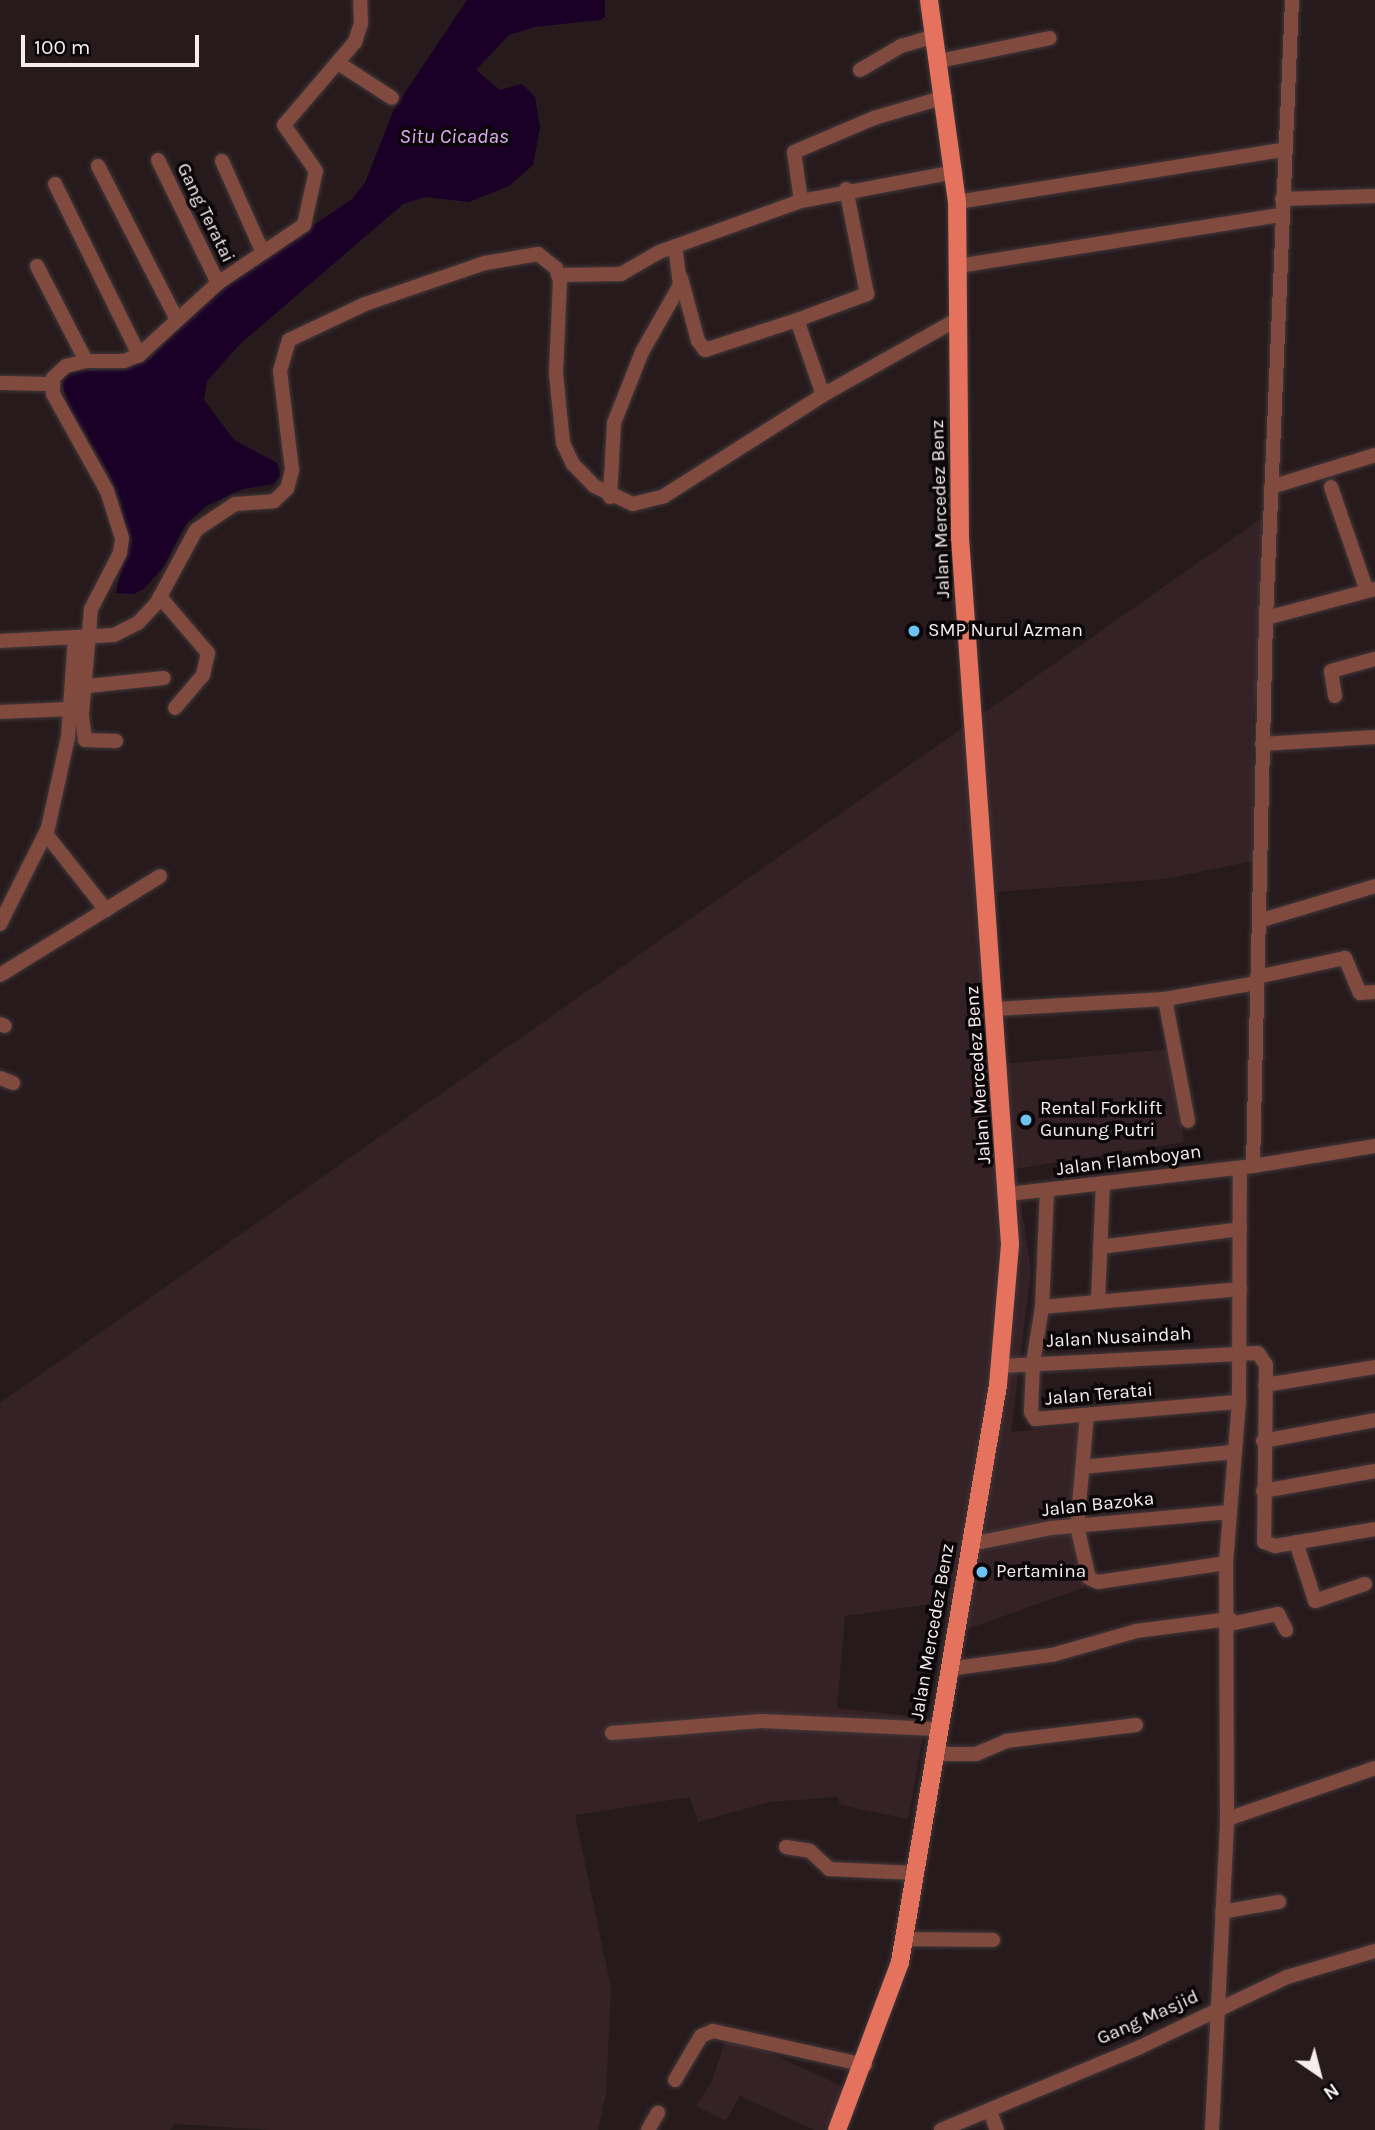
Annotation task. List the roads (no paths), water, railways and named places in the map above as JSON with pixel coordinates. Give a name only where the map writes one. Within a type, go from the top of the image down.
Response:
[{"type":"main road","name":"Jalan Mercedez Benz","points":[[838,2130],[865,2065],[903,1939],[1001,1366],[1010,1244],[960,538],[957,202],[945,97],[929,0]]},
{"type":"street","points":[[0,924],[46,834],[81,637],[94,601],[120,553],[122,538],[107,491],[52,384],[56,372],[86,361],[124,361],[139,355],[218,282],[262,251],[300,229],[306,219],[316,172],[284,125],[338,63],[359,33],[360,0]]},
{"type":"street","points":[[1212,2130],[1227,1819],[1230,1621],[1226,1563],[1239,1402],[1240,1229],[1247,1167],[1256,980],[1262,920],[1262,744],[1266,618],[1282,149],[1292,0]]},
{"type":"street","points":[[860,71],[901,46],[935,36]]},
{"type":"street","points":[[939,61],[1050,38]]},
{"type":"street","points":[[338,63],[392,98]]},
{"type":"street","points":[[801,201],[794,152],[874,118],[945,97]]},
{"type":"street","points":[[957,202],[1282,149]]},
{"type":"street","name":"Gang Teratai","points":[[158,160],[218,282]]},
{"type":"street","points":[[222,161],[262,251]]},
{"type":"street","points":[[98,166],[176,318]]},
{"type":"street","points":[[558,275],[621,274],[675,246],[801,201],[846,189],[954,172]]},
{"type":"street","points":[[55,184],[139,355]]},
{"type":"street","points":[[675,246],[698,341],[705,350],[797,320],[867,294],[846,189]]},
{"type":"street","points":[[1282,200],[1375,196]]},
{"type":"street","points":[[958,266],[1280,215]]},
{"type":"street","points":[[0,641],[81,637],[127,629],[148,614],[160,597],[186,541],[207,520],[235,504],[274,501],[287,489],[292,470],[281,358],[296,334],[366,304],[485,262],[538,254],[547,257],[558,275],[555,345],[563,443],[585,477],[610,497],[641,504],[664,496],[823,395],[958,318]]},
{"type":"street","points":[[37,266],[86,361]]},
{"type":"street","points":[[610,497],[611,440],[619,405],[642,352],[670,308],[681,277]]},
{"type":"street","points":[[797,320],[823,395]]},
{"type":"street","points":[[0,383],[52,384]]},
{"type":"street","points":[[1271,486],[1375,455]]},
{"type":"street","points":[[1266,618],[1371,590],[1331,487]]},
{"type":"street","points":[[160,597],[208,653],[203,675],[175,708]]},
{"type":"street","points":[[81,637],[88,686],[82,736],[89,741],[116,741]]},
{"type":"street","points":[[1335,696],[1331,671],[1375,659]]},
{"type":"street","points":[[88,686],[164,678]]},
{"type":"street","points":[[0,712],[70,709]]},
{"type":"street","points":[[1262,744],[1374,740]]},
{"type":"street","points":[[46,834],[106,909]]},
{"type":"street","points":[[0,975],[160,876]]},
{"type":"street","points":[[1262,920],[1375,886]]},
{"type":"street","points":[[995,1009],[1165,999],[1345,958],[1360,993],[1375,992]]},
{"type":"street","points":[[1165,999],[1188,1121]]},
{"type":"street","name":"Jalan Flamboyan","points":[[1008,1194],[1247,1167],[1375,1146]]},
{"type":"street","points":[[1098,1301],[1103,1183]]},
{"type":"street","name":"Jalan Teratai","points":[[1047,1190],[1042,1307],[1033,1363],[1032,1417],[1040,1421],[1239,1402]]},
{"type":"street","points":[[1100,1247],[1240,1229]]},
{"type":"street","points":[[1042,1307],[1240,1289]]},
{"type":"street","points":[[1240,1351],[1258,1353],[1264,1359],[1264,1542],[1270,1546],[1375,1529]]},
{"type":"street","name":"Jalan Nusaindah","points":[[1001,1366],[1240,1351]]},
{"type":"street","points":[[1265,1385],[1375,1367]]},
{"type":"street","points":[[1087,1415],[1077,1526],[1088,1575],[1095,1582],[1226,1563]]},
{"type":"street","points":[[1263,1440],[1375,1420]]},
{"type":"street","points":[[1083,1467],[1233,1452]]},
{"type":"street","points":[[1263,1491],[1375,1471]]},
{"type":"street","name":"Jalan Bazoka","points":[[971,1544],[1077,1526],[1229,1512]]},
{"type":"street","points":[[1296,1542],[1315,1601],[1365,1584]]},
{"type":"street","points":[[948,1669],[1052,1655],[1136,1631],[1278,1614],[1286,1630]]},
{"type":"street","points":[[612,1733],[761,1721],[937,1729]]},
{"type":"street","points":[[933,1754],[976,1754],[1006,1741],[1136,1725]]},
{"type":"street","points":[[1227,1819],[1375,1768]]},
{"type":"street","points":[[786,1847],[810,1851],[829,1869],[914,1873]]},
{"type":"street","points":[[1222,1912],[1279,1902]]},
{"type":"street","points":[[903,1939],[993,1940]]},
{"type":"street","name":"Gang Masjid","points":[[941,2130],[990,2111],[1287,1978],[1375,1951]]},
{"type":"street","points":[[676,2080],[702,2036],[713,2031],[865,2065]]},
{"type":"street","points":[[990,2111],[997,2130]]},
{"type":"street","points":[[648,2130],[658,2113]]},
{"type":"water","name":"Situ Cicadas","points":[[467,0],[605,0],[605,17],[600,20],[534,27],[509,35],[476,70],[500,90],[522,84],[535,97],[540,127],[533,165],[509,186],[469,202],[425,197],[403,204],[240,344],[207,381],[204,400],[234,440],[277,463],[281,476],[273,484],[243,489],[206,506],[186,524],[164,566],[145,588],[134,594],[116,593],[127,546],[121,504],[108,472],[68,406],[62,381],[72,371],[125,370],[151,358],[204,300],[352,199],[365,183],[394,109]]},
{"type":"place","name":"SMP Nurul Azman","points":[[914,631]]},
{"type":"place","name":"Rental Forklift Gunung Putri","points":[[1026,1120]]},
{"type":"place","name":"Pertamina","points":[[982,1572]]}]
